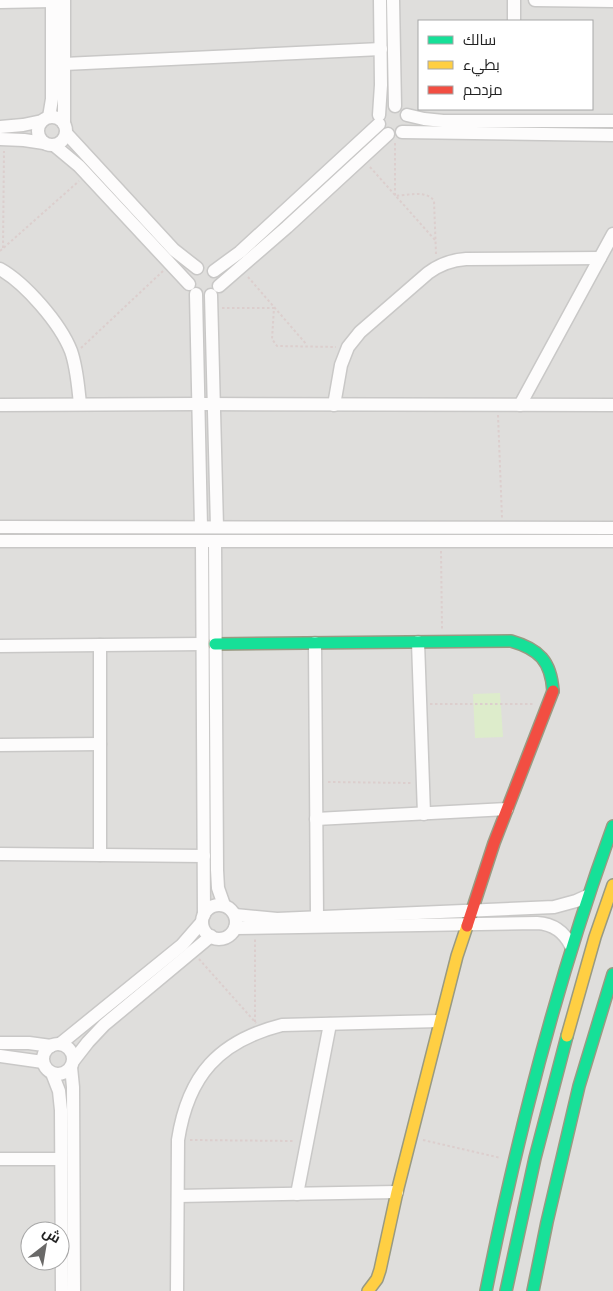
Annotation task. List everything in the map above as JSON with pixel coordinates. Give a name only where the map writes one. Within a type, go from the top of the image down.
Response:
[{"type":"street","points":[[0,2],[56,0]]},
{"type":"street","points":[[2,135],[49,144],[62,141],[65,129],[64,64],[56,0]]},
{"type":"street","points":[[56,0],[52,99],[45,119],[37,133],[38,137],[74,161],[171,264],[192,289],[206,297],[214,296],[241,267],[362,158],[407,126],[406,115],[402,109],[395,106],[387,107],[379,120],[278,216],[240,252],[214,271]]},
{"type":"street","points":[[380,0],[379,120],[382,130],[395,134],[613,135]]},
{"type":"street","points":[[393,0],[395,106]]},
{"type":"street","points":[[514,0],[514,20]]},
{"type":"street","points":[[535,0],[613,1]]},
{"type":"street","points":[[64,64],[381,49]]},
{"type":"street","points":[[406,115],[434,120],[516,115],[613,121]]},
{"type":"street","points":[[2,135],[23,125],[45,119],[58,118],[65,129],[174,250],[197,268]]},
{"type":"street","points":[[278,216],[287,227]]},
{"type":"street","points":[[520,405],[613,234]]},
{"type":"street","points":[[334,405],[341,365],[348,347],[360,332],[436,267],[446,262],[461,260],[600,258]]},
{"type":"street","points":[[208,527],[190,275],[197,268],[206,267],[214,271],[219,278],[214,296],[214,404],[208,527],[207,542],[216,870],[218,888],[224,905]]},
{"type":"street","points":[[0,269],[26,288],[64,336],[73,356],[78,376],[80,404]]},
{"type":"street","points":[[0,405],[613,405]]},
{"type":"street","points":[[44,527],[44,541]]},
{"type":"street","points":[[358,527],[358,542]]},
{"type":"street","points":[[0,528],[613,528]]},
{"type":"street","points":[[0,541],[613,541]]},
{"type":"street","points":[[0,646],[511,641],[523,644],[534,650],[543,658],[550,669],[553,693],[507,809],[471,910],[439,1021],[380,1270],[377,1279],[368,1291]]},
{"type":"street","points":[[418,642],[424,814]]},
{"type":"street","points":[[315,643],[317,917]]},
{"type":"street","points":[[62,1291],[60,1101],[52,1073],[44,1062],[45,1051],[179,948],[203,919],[210,908],[224,905],[228,907],[235,915],[235,928],[226,937],[218,939],[211,936],[204,928],[203,919],[209,644]]},
{"type":"street","points":[[100,645],[100,855]]},
{"type":"street","points":[[0,746],[100,744]]},
{"type":"street","points":[[316,819],[507,809]]},
{"type":"street","points":[[486,1291],[513,1161],[534,1075],[571,946],[613,826]]},
{"type":"street","points":[[0,854],[204,856]]},
{"type":"street","points":[[506,1291],[521,1216],[557,1070],[590,953],[613,885]]},
{"type":"street","points":[[235,915],[266,919],[554,907],[565,905],[587,896]]},
{"type":"street","points":[[235,928],[546,924],[561,931],[571,946]]},
{"type":"street","points":[[52,1073],[60,1074],[72,1064],[88,1042],[104,1025],[211,936]]},
{"type":"street","points":[[533,1291],[579,1086],[613,974]]},
{"type":"street","points":[[177,1291],[178,1140],[188,1098],[198,1080],[211,1063],[226,1049],[259,1026],[439,1021]]},
{"type":"street","points":[[297,1194],[330,1024]]},
{"type":"street","points":[[0,1043],[55,1045],[68,1047],[72,1051],[74,1291]]},
{"type":"street","points":[[0,1056],[44,1062]]},
{"type":"street","points":[[0,1159],[61,1159]]},
{"type":"street","points":[[178,1196],[397,1192]]},
{"type":"street","points":[[521,1216],[527,1224],[532,1226],[543,1225],[547,1222]]},
{"type":"street","points":[[512,1261],[526,1257],[538,1266]]},
{"type":"path","points":[[395,134],[396,196]]},
{"type":"path","points":[[2,135],[3,248]]},
{"type":"path","points":[[362,158],[435,240]]},
{"type":"path","points":[[0,251],[87,174]]},
{"type":"path","points":[[396,196],[428,195],[433,198],[436,267]]},
{"type":"path","points":[[73,356],[171,264]]},
{"type":"path","points":[[241,267],[308,346]]},
{"type":"path","points":[[214,296],[274,308]]},
{"type":"path","points":[[274,308],[272,339],[275,344],[348,347]]},
{"type":"path","points":[[498,405],[502,528]]},
{"type":"path","points":[[440,541],[442,642]]},
{"type":"path","points":[[420,704],[549,704]]},
{"type":"path","points":[[316,782],[423,784]]},
{"type":"path","points":[[255,928],[259,1026]]},
{"type":"path","points":[[192,952],[259,1026]]},
{"type":"path","points":[[411,1137],[513,1161]]},
{"type":"path","points":[[178,1140],[307,1141]]},
{"type":"shaded area","points":[[0,0],[613,0],[613,1291],[0,1291]]},
{"type":"green space","points":[[500,693],[503,737],[475,738],[473,694]]},
{"type":"traffic: fast","points":[[215,644],[511,641],[529,648],[542,658],[550,672],[553,691]]},
{"type":"traffic: fast","points":[[486,1291],[511,1173],[540,1056],[574,941],[613,826]]},
{"type":"traffic: fast","points":[[533,1291],[579,1086],[613,974]]},
{"type":"traffic: fast","points":[[506,1291],[535,1158],[567,1036]]},
{"type":"traffic: slow","points":[[567,1036],[595,937],[613,885]]},
{"type":"traffic: slow","points":[[368,1291],[377,1279],[380,1270],[397,1192],[457,956],[467,926]]},
{"type":"traffic: jam","points":[[467,926],[494,843],[553,691]]}]
